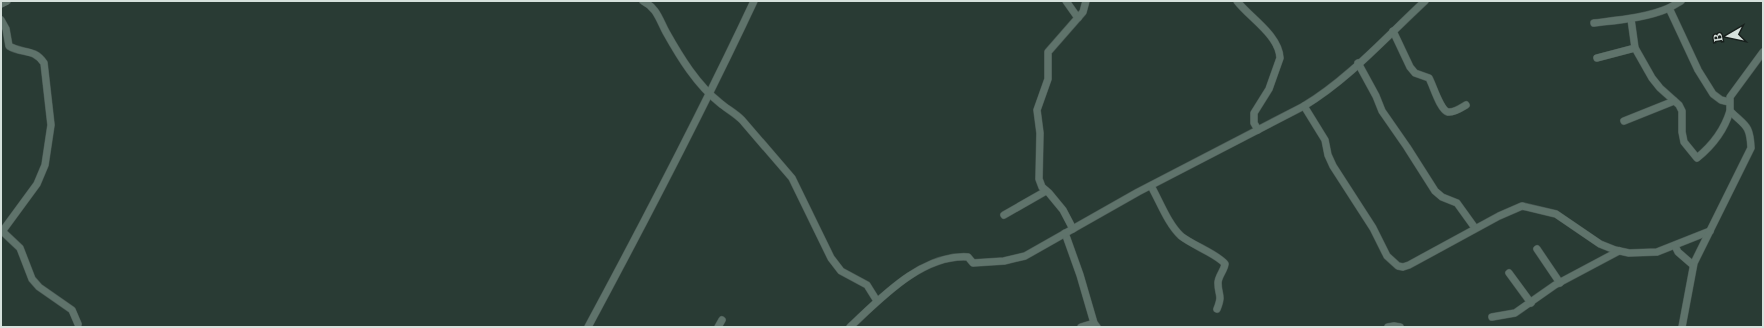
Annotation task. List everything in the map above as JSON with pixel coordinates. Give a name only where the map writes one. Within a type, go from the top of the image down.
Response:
[{"type":"street","points":[[1,4],[7,1]]},
{"type":"street","points":[[643,1],[654,8],[686,64],[710,94],[742,120],[792,178],[831,258],[842,271],[867,285],[878,302]]},
{"type":"street","points":[[588,327],[664,186],[754,1]]},
{"type":"street","points":[[1066,1],[1078,18]]},
{"type":"street","points":[[1073,229],[1063,210],[1042,187],[1039,179],[1040,133],[1037,110],[1048,79],[1048,52],[1083,12],[1086,1]]},
{"type":"street","points":[[1237,1],[1264,28],[1280,52],[1280,58],[1269,89],[1254,113],[1254,123],[1258,130]]},
{"type":"street","points":[[850,327],[898,284],[921,269],[947,258],[956,256],[968,257],[972,263],[1004,261],[1024,256],[1151,186],[1304,106],[1316,98],[1358,63],[1425,1]]},
{"type":"street","points":[[1594,23],[1631,18],[1659,12],[1670,5],[1681,1]]},
{"type":"street","points":[[1670,5],[1698,70],[1713,94],[1721,100],[1729,102]]},
{"type":"street","points":[[1631,18],[1635,48],[1652,78],[1682,111],[1682,132],[1684,142],[1697,158],[1715,142],[1726,124],[1730,111],[1730,97],[1763,52]]},
{"type":"street","points":[[1,20],[6,30],[9,46],[13,49],[29,52],[39,56],[44,63],[51,125],[45,165],[37,184],[3,232],[20,248],[32,279],[39,287],[72,310],[78,324]]},
{"type":"street","points":[[1393,31],[1410,67],[1415,73],[1429,78],[1440,104],[1446,111],[1454,111],[1466,105]]},
{"type":"street","points":[[1597,58],[1635,48]]},
{"type":"street","points":[[1358,63],[1376,96],[1382,111],[1435,191],[1442,197],[1457,204],[1476,228]]},
{"type":"street","points":[[1624,121],[1674,101]]},
{"type":"street","points":[[1304,106],[1325,140],[1328,155],[1333,166],[1373,228],[1392,262],[1403,267],[1515,208],[1522,206],[1556,214],[1600,244],[1629,253],[1657,252],[1710,231]]},
{"type":"street","points":[[1682,327],[1693,265],[1723,201],[1751,148],[1751,136],[1746,125],[1730,111]]},
{"type":"street","points":[[1151,186],[1173,226],[1181,235],[1222,260],[1225,264],[1224,272],[1218,281],[1221,300],[1217,309]]},
{"type":"street","points":[[1004,215],[1046,191]]},
{"type":"street","points":[[1065,233],[1080,275],[1095,325],[1080,327]]},
{"type":"street","points":[[1674,246],[1678,252],[1693,265]]},
{"type":"street","points":[[1537,249],[1560,283]]},
{"type":"street","points":[[1492,317],[1515,314],[1560,283],[1619,251]]},
{"type":"street","points":[[1509,273],[1531,303]]},
{"type":"street","points":[[718,327],[722,320]]},
{"type":"street","points":[[1388,327],[1400,327]]}]
